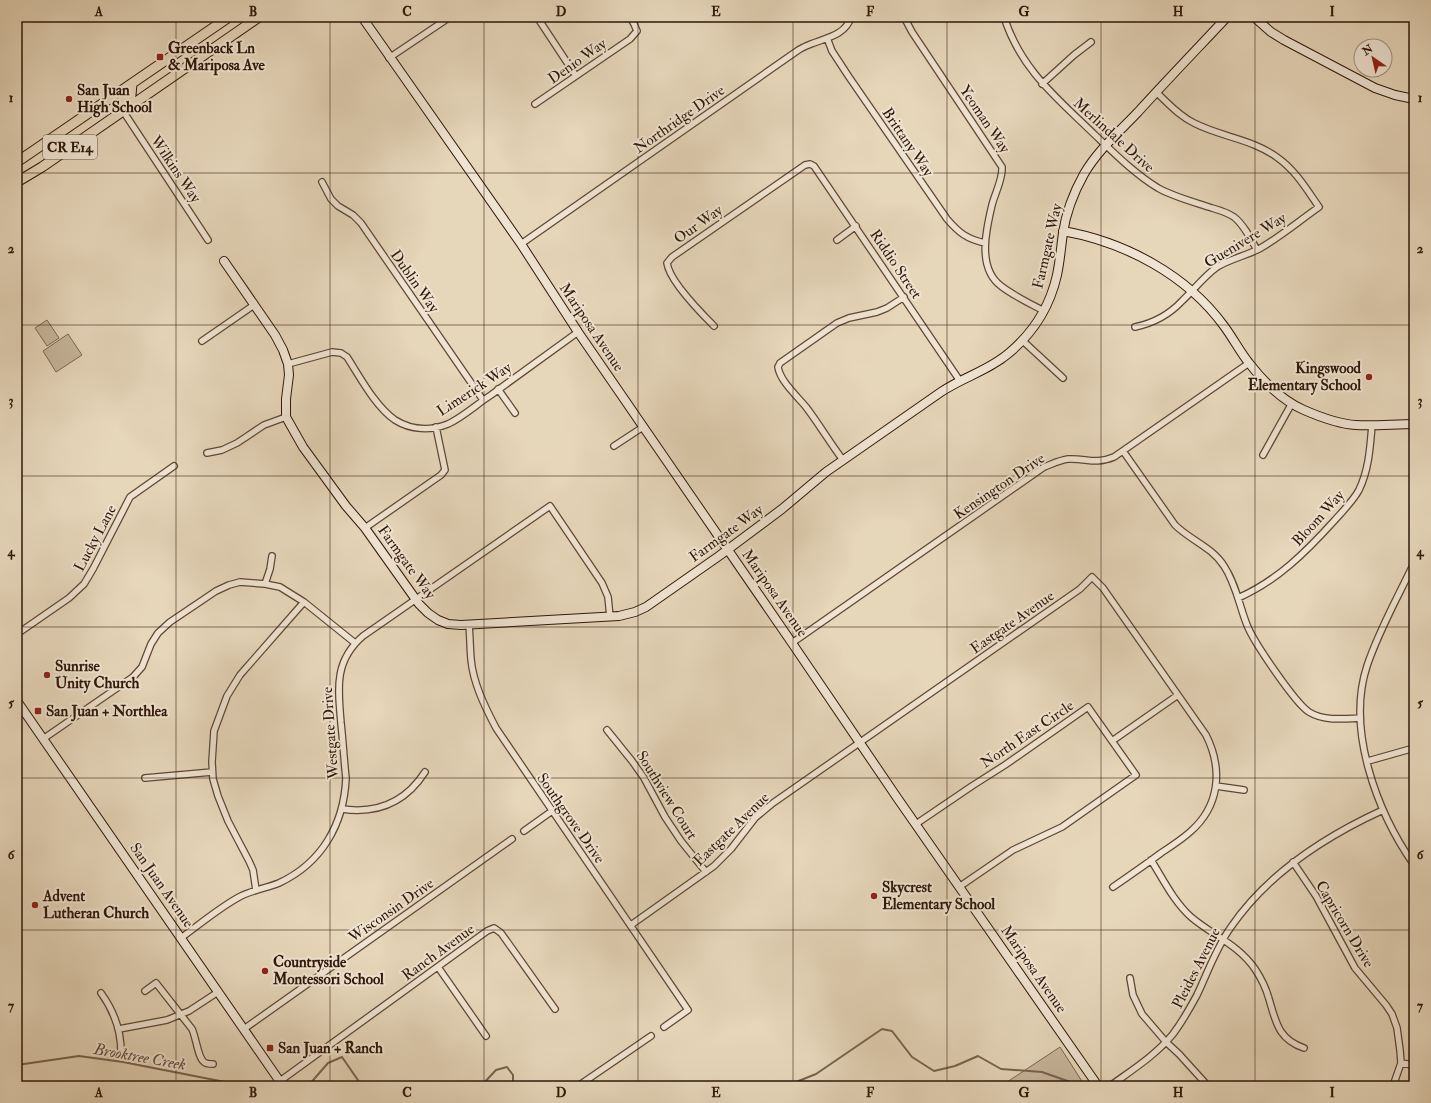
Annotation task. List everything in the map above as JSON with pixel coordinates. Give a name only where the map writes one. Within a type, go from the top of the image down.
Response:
[{"type":"main road","name":"CR E14","points":[[17,162],[229,17]]},
{"type":"main road","name":"CR E14","points":[[17,182],[42,167],[123,112],[259,17]]},
{"type":"main road","points":[[123,112],[122,101],[131,95],[132,84]]},
{"type":"street","name":"Mariposa Avenue","points":[[362,17],[389,58],[520,244],[578,332],[959,887],[1098,1086]]},
{"type":"street","points":[[389,58],[450,17]]},
{"type":"street","points":[[537,17],[576,76]]},
{"type":"street","name":"Denio Way","points":[[536,104],[630,39],[637,31],[630,17]]},
{"type":"street","name":"Northridge Drive","points":[[520,244],[797,51],[810,44],[838,34],[851,17]]},
{"type":"street","name":"Yeoman Way","points":[[904,17],[912,32],[1002,167],[1003,174],[992,207],[985,243],[987,264],[993,278],[1000,286],[1044,311]]},
{"type":"street","name":"Merlindale Drive","points":[[1004,17],[1018,51],[1042,84],[1144,180],[1160,189],[1222,211],[1234,217],[1244,229],[1257,250]]},
{"type":"street","name":"Farmgate Way","points":[[286,417],[303,447],[346,506],[365,528],[416,600],[428,613],[438,620],[454,625],[469,625],[610,617],[627,615],[641,610],[727,550],[782,509],[842,460],[941,392],[992,366],[1022,341],[1037,323],[1051,296],[1057,274],[1063,231],[1068,213],[1077,188],[1089,166],[1106,145],[1226,17]]},
{"type":"street","points":[[1254,17],[1271,32],[1284,40],[1368,84],[1388,93],[1414,99]]},
{"type":"street","name":"Brittany Way","points":[[826,38],[832,51],[849,77],[947,219],[954,228],[963,235],[971,240],[985,243]]},
{"type":"street","points":[[1042,84],[1091,42]]},
{"type":"street","name":"Guenivere Way","points":[[1135,327],[1149,324],[1159,319],[1178,305],[1207,275],[1218,267],[1257,250],[1319,207],[1296,175],[1279,158],[1257,145],[1193,123],[1180,114],[1156,92]]},
{"type":"street","name":"Wilkins Way","points":[[123,112],[208,240]]},
{"type":"street","name":"Riddio Street","points":[[810,164],[814,166],[856,226],[960,381]]},
{"type":"street","name":"Our Way","points":[[714,326],[695,307],[685,294],[668,268],[667,263],[672,257],[804,165],[810,164]]},
{"type":"street","name":"Dublin Way","points":[[322,182],[331,199],[338,206],[353,215],[360,223],[483,400]]},
{"type":"street","points":[[837,240],[856,226]]},
{"type":"street","points":[[1063,231],[1096,239],[1142,258],[1169,273],[1192,290],[1224,325],[1249,363],[1270,386],[1303,410],[1342,423],[1372,425],[1414,424]]},
{"type":"street","points":[[207,453],[222,450],[237,443],[264,425],[286,417],[286,399],[289,375],[288,364],[283,350],[275,335],[224,261]]},
{"type":"street","points":[[842,460],[806,407],[796,397],[778,373],[778,368],[780,363],[837,323],[848,318],[877,312],[887,308],[904,297]]},
{"type":"street","points":[[202,342],[254,305]]},
{"type":"street","name":"Limerick Way","points":[[288,364],[332,352],[341,353],[347,357],[379,404],[396,420],[410,427],[423,429],[448,424],[578,332]]},
{"type":"street","points":[[1022,341],[1063,378]]},
{"type":"street","name":"Kensington Drive","points":[[792,643],[1044,467],[1056,462],[1068,460],[1097,462],[1106,460],[1123,451],[1249,363]]},
{"type":"street","points":[[498,389],[515,413]]},
{"type":"street","points":[[1263,455],[1292,403]]},
{"type":"street","name":"Bloom Way","points":[[1238,598],[1254,591],[1289,567],[1316,542],[1349,505],[1358,491],[1370,459],[1372,425]]},
{"type":"street","points":[[365,528],[441,475],[445,470],[436,427]]},
{"type":"street","points":[[614,446],[643,427]]},
{"type":"street","points":[[1123,451],[1175,525],[1183,533],[1210,551],[1223,565],[1238,598],[1248,628],[1259,647],[1296,699],[1309,712],[1320,716],[1334,718],[1360,718]]},
{"type":"street","name":"Lucky Lane","points":[[17,634],[69,598],[84,584],[93,570],[130,497],[174,466]]},
{"type":"street","name":"Westgate Drive","points":[[181,938],[236,899],[288,878],[308,864],[324,847],[336,827],[342,809],[345,792],[346,778],[338,682],[342,664],[354,643],[363,636],[550,506],[602,583],[608,597],[610,617]]},
{"type":"street","points":[[265,584],[270,569],[272,556]]},
{"type":"street","points":[[1414,563],[1383,626],[1367,667],[1361,695],[1360,718],[1371,776],[1383,810],[1403,849],[1414,865]]},
{"type":"street","name":"Eastgate Avenue","points":[[631,925],[706,872],[726,855],[745,830],[761,813],[860,742],[1080,589],[1092,577],[1103,588],[1206,735],[1211,745],[1216,765],[1216,786],[1210,807],[1198,824],[1187,835],[1113,887]]},
{"type":"street","points":[[43,739],[133,677],[142,667],[151,644],[158,633],[170,622],[216,591],[229,585],[240,582],[265,584],[280,588],[304,602],[354,643]]},
{"type":"street","points":[[256,890],[251,866],[228,821],[218,796],[212,772],[214,731],[227,696],[240,675],[304,602]]},
{"type":"street","name":"Southgrove Drive","points":[[469,625],[472,666],[487,711],[501,736],[688,1010],[664,1027]]},
{"type":"street","points":[[1112,741],[1178,695]]},
{"type":"street","name":"San Juan Avenue","points":[[17,701],[281,1083]]},
{"type":"street","name":"North East Circle","points":[[916,824],[1006,765],[1088,707],[1136,774],[1062,827],[1013,850],[959,887]]},
{"type":"street","name":"Southview Court","points":[[607,730],[626,752],[644,778],[665,817],[681,841],[706,872]]},
{"type":"street","points":[[1368,761],[1414,748]]},
{"type":"street","points":[[145,778],[212,772]]},
{"type":"street","points":[[342,809],[364,811],[385,806],[405,795],[414,787],[425,772]]},
{"type":"street","points":[[1216,786],[1244,790]]},
{"type":"street","name":"Pleides Avenue","points":[[1110,1086],[1138,1066],[1166,1042],[1174,1033],[1192,1005],[1222,940],[1232,925],[1259,892],[1274,877],[1293,862],[1334,834],[1353,823],[1383,810]]},
{"type":"street","points":[[524,831],[552,811]]},
{"type":"street","name":"Wisconsin Drive","points":[[244,1028],[512,839]]},
{"type":"street","points":[[1151,860],[1178,902],[1190,916],[1240,952],[1250,963],[1262,980],[1273,1015],[1281,1033],[1292,1042],[1304,1048]]},
{"type":"street","name":"Capricorn Drive","points":[[1293,862],[1316,896],[1355,968],[1392,1014],[1397,1028],[1401,1063],[1393,1086]]},
{"type":"street","name":"Ranch Avenue","points":[[281,1083],[438,967],[494,928],[501,933],[555,1009]]},
{"type":"street","points":[[438,967],[486,1036]]},
{"type":"street","points":[[1130,978],[1132,996],[1142,1014],[1166,1042],[1208,1086]]},
{"type":"street","points":[[145,991],[156,983],[195,1034],[202,1061],[213,1064]]},
{"type":"street","points":[[119,1029],[160,1022],[189,1011],[218,992]]},
{"type":"street","points":[[101,993],[109,1004],[119,1029],[121,1052]]},
{"type":"street","points":[[578,1086],[651,1036]]},
{"type":"street","points":[[1401,1063],[1414,1065]]},
{"type":"shaded area","points":[[47,320],[59,338],[47,346],[35,328]]},
{"type":"shaded area","points":[[68,334],[82,355],[56,372],[43,351]]},
{"type":"shaded area","points":[[1060,1047],[1085,1086],[1001,1086]]},
{"type":"waterway","name":"Brooktree Creek","points":[[786,1086],[816,1074],[882,1029],[892,1031],[912,1057],[934,1071],[955,1066],[978,1056],[1001,1069],[1042,1072],[1076,1084]]},
{"type":"waterway","name":"Brooktree Creek","points":[[17,1065],[79,1056],[123,1062],[225,1082],[254,1082],[257,1086]]},
{"type":"waterway","name":"Brooktree Creek","points":[[308,1086],[328,1063],[342,1057],[362,1086]]},
{"type":"waterway","name":"Brooktree Creek","points":[[481,1086],[496,1070],[507,1067],[513,1075],[513,1086]]},
{"type":"place","name":"Greenback Ln & Mariposa Ave","points":[[160,57]]},
{"type":"place","name":"San Juan High School","points":[[69,99]]},
{"type":"place","name":"Kingswood Elementary School","points":[[1369,377]]},
{"type":"place","name":"Sunrise Unity Church","points":[[47,675]]},
{"type":"place","name":"San Juan + Northlea","points":[[38,711]]},
{"type":"place","name":"Skycrest Elementary School","points":[[874,896]]},
{"type":"place","name":"Advent Lutheran Church","points":[[35,905]]},
{"type":"place","name":"Countryside Montessori School","points":[[265,971]]},
{"type":"place","name":"San Juan + Ranch","points":[[270,1048]]}]
